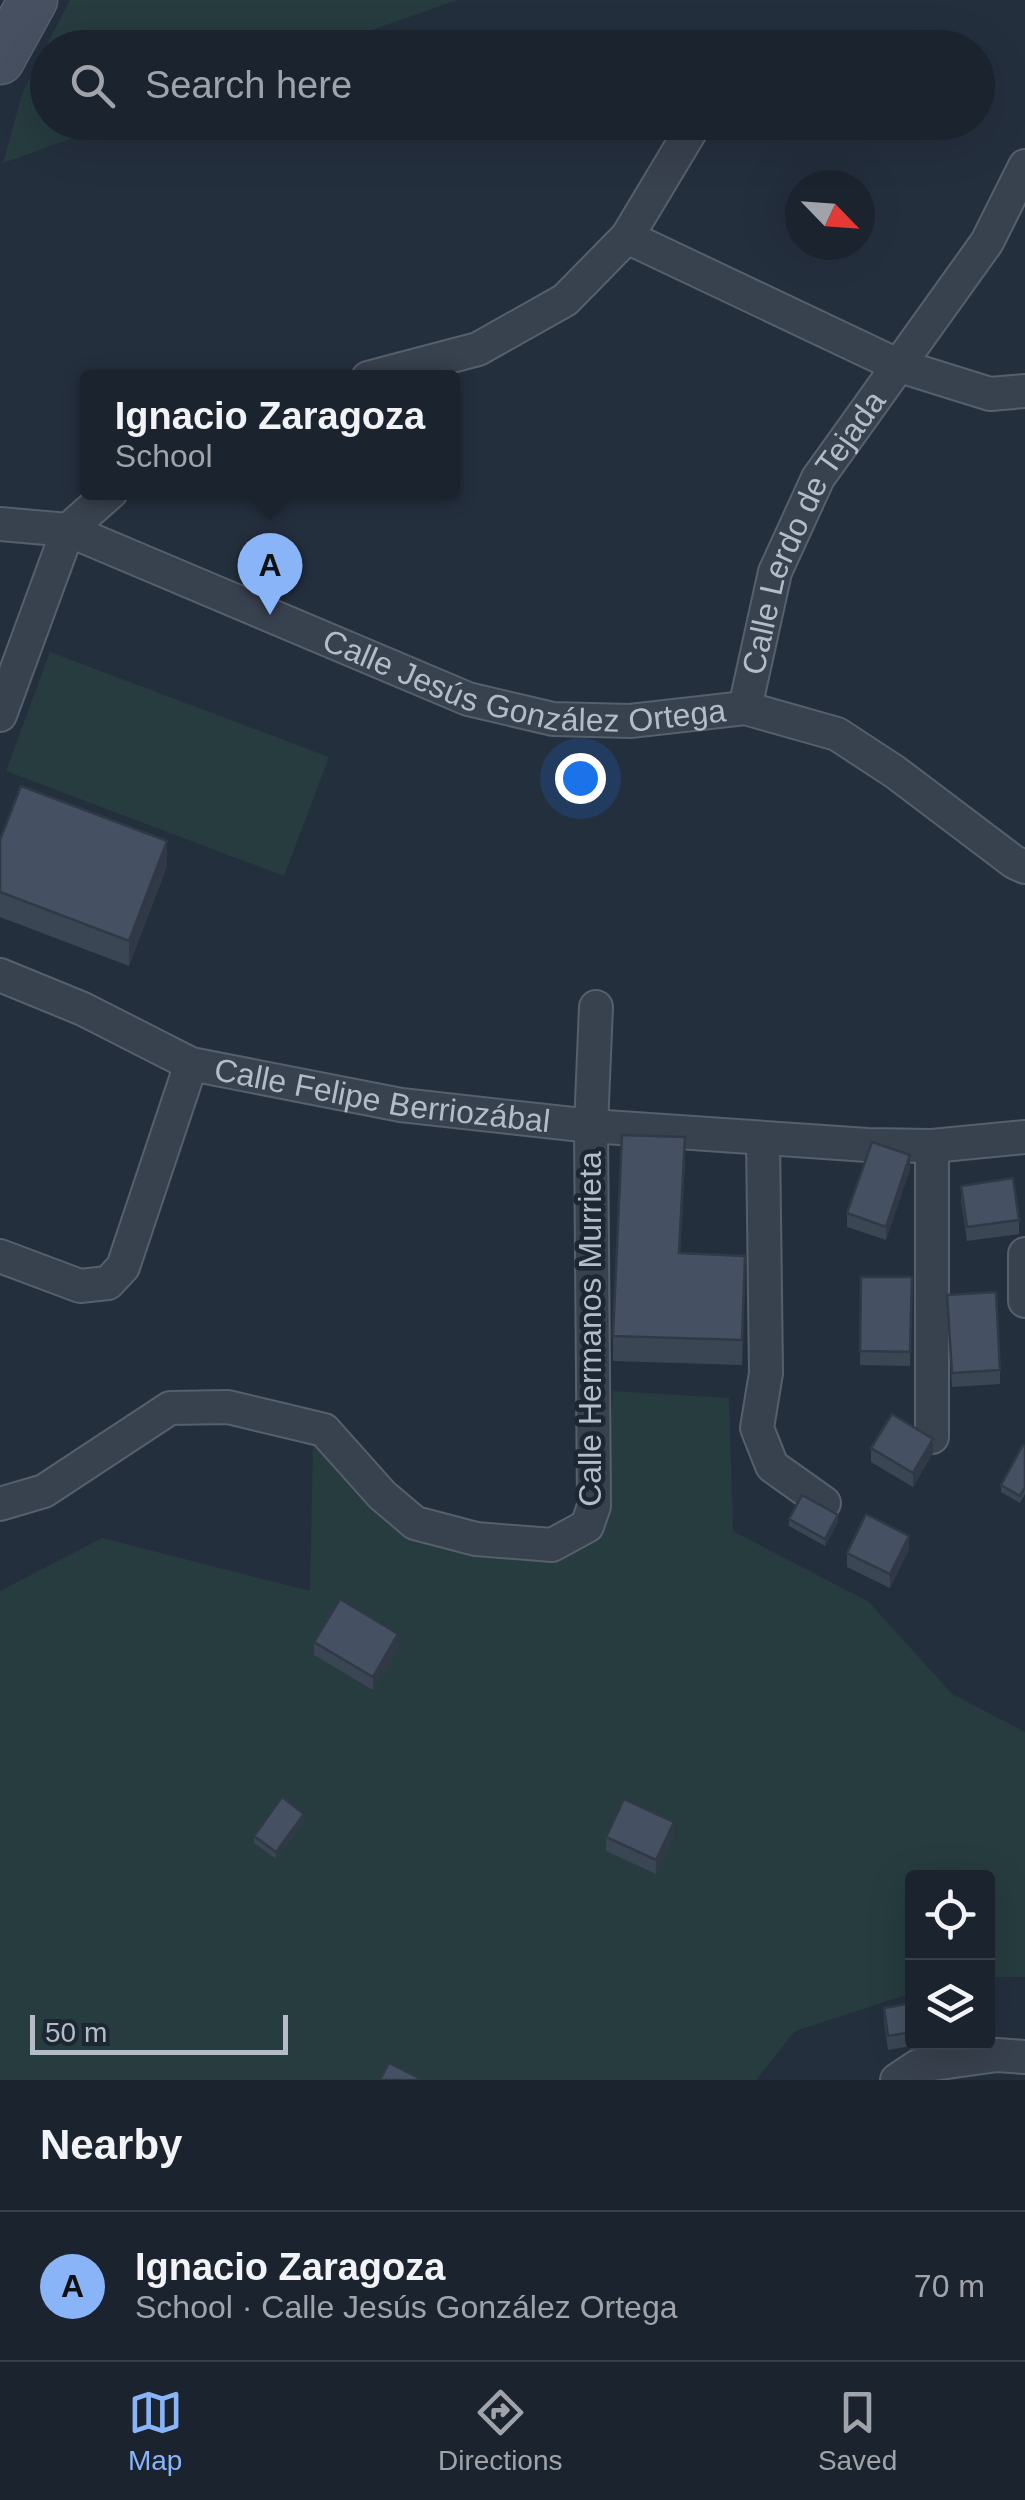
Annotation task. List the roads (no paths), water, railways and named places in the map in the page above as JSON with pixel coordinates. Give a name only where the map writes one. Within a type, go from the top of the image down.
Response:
[{"type":"main road","points":[[0,60],[32,0]]},
{"type":"street","points":[[398,370],[478,349],[565,300],[628,237],[685,140]]},
{"type":"street","name":"Calle Lerdo de Tejada","points":[[746,708],[775,572],[818,478],[987,242],[1025,166]]},
{"type":"street","points":[[628,237],[897,365],[990,394],[1025,392]]},
{"type":"street","points":[[0,715],[68,530],[101,500]]},
{"type":"street","name":"Calle Jesús González Ortega","points":[[0,524],[68,530],[468,699],[553,719],[630,721],[746,708],[836,734],[1025,867]]},
{"type":"street","name":"Calle Felipe Berriozábal","points":[[0,975],[84,1010],[191,1064],[401,1105],[591,1126],[763,1139],[932,1146],[1025,1136]]},
{"type":"street","name":"Calle Hermanos Murrieta","points":[[0,1504],[44,1491],[170,1408],[228,1406],[324,1430],[382,1495],[415,1523],[476,1539],[552,1545],[587,1526],[594,1506],[591,1126],[596,1007]]},
{"type":"street","points":[[0,1256],[80,1286],[108,1283],[122,1267],[191,1064]]},
{"type":"street","points":[[763,1139],[766,1373],[758,1428],[772,1466],[824,1503]]},
{"type":"street","points":[[932,1146],[932,1437]]},
{"type":"street","points":[[1025,1254],[1025,1302]]},
{"type":"street","points":[[897,2080],[918,2066],[997,2055],[1025,2057]]},
{"type":"place","name":"Ignacio Zaragoza","points":[[270,615]]}]
